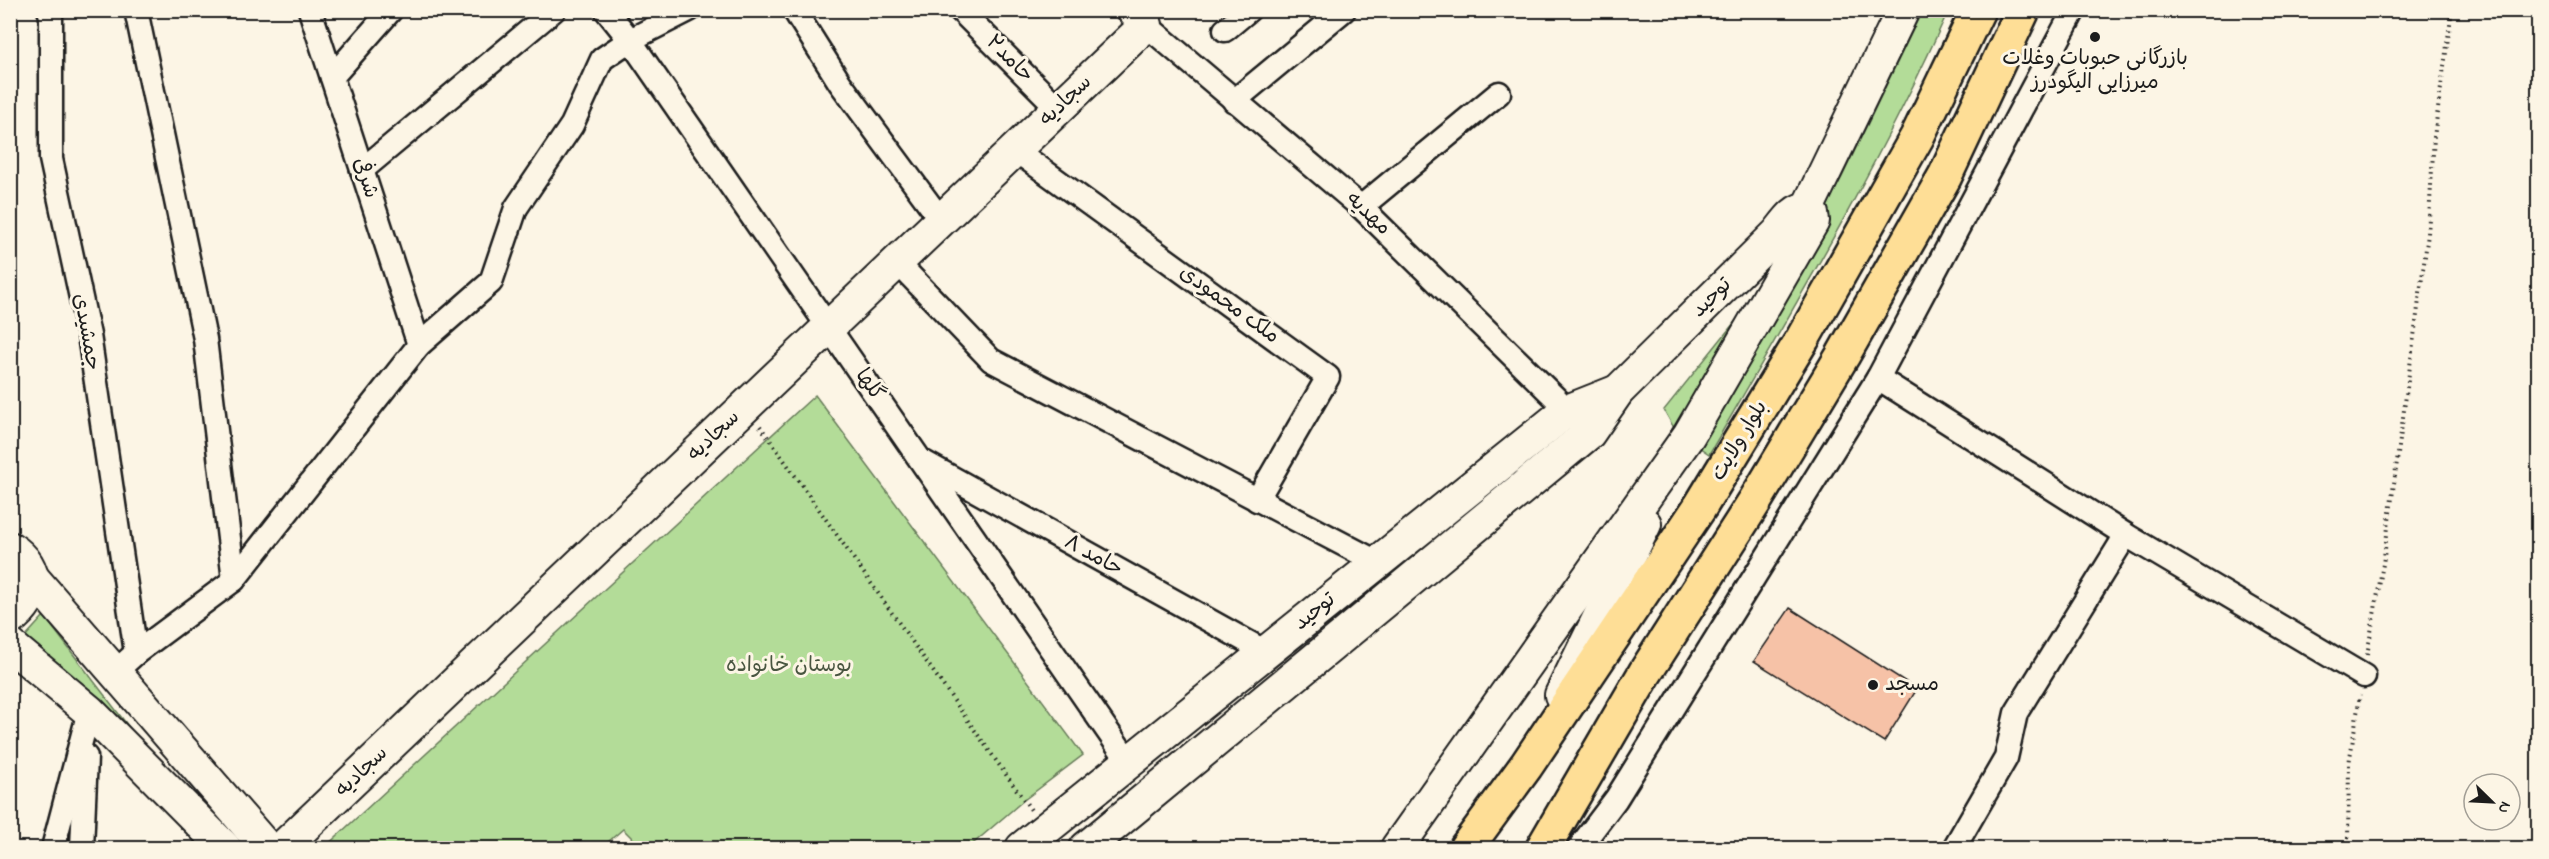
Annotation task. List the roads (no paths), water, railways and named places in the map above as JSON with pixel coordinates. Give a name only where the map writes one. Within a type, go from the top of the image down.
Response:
[{"type":"main road","points":[[1526,766],[1689,435],[1813,221],[1812,214],[1807,209],[1904,10]]},
{"type":"main road","name":"بلوار ولایت","points":[[1466,849],[1526,766],[1700,507],[1803,338],[1917,137],[1978,10]]},
{"type":"main road","name":"بلوار ولایت","points":[[1543,849],[1645,673],[1755,501],[1849,345],[1945,176],[2024,10]]},
{"type":"main road","name":"سجادیه","points":[[282,849],[1015,150],[1058,108],[1140,17]]},
{"type":"main road","name":"توحید","points":[[1033,840],[1377,562],[1579,421],[1618,391],[1777,234],[1795,213],[1807,209]]},
{"type":"main road","name":"توحید","points":[[1086,849],[1579,421]]},
{"type":"main road","points":[[1397,849],[1689,435]]},
{"type":"main road","points":[[10,530],[32,590],[28,602],[10,619]]},
{"type":"main road","points":[[23,562],[126,663],[267,849]]},
{"type":"main road","points":[[10,645],[89,711],[224,848]]},
{"type":"street","name":"جمشیدی","points":[[49,10],[51,16],[51,159],[88,335],[126,663]]},
{"type":"street","points":[[136,10],[205,339],[234,580]]},
{"type":"street","name":"شرفی","points":[[310,10],[419,345]]},
{"type":"street","points":[[332,77],[391,10]]},
{"type":"street","points":[[362,170],[554,10]]},
{"type":"street","name":"گلها","points":[[606,10],[630,40],[1129,762]]},
{"type":"street","points":[[126,663],[234,580],[419,345],[491,282],[516,208],[572,125],[602,59],[630,40],[689,10]]},
{"type":"street","points":[[794,10],[840,83],[941,220]]},
{"type":"street","name":"حامد۲","points":[[960,10],[1058,108]]},
{"type":"street","points":[[1225,30],[1249,10]]},
{"type":"street","points":[[1234,101],[1344,10]]},
{"type":"street","points":[[1579,849],[1616,799],[1878,378],[2074,10]]},
{"type":"street","name":"مهدیه","points":[[1140,17],[1234,101],[1361,207],[1579,421]]},
{"type":"street","points":[[1361,207],[1499,93]]},
{"type":"street","name":"ملک محمودی","points":[[1015,150],[1328,377],[1257,500]]},
{"type":"street","points":[[897,262],[991,360],[1377,562]]},
{"type":"street","points":[[1878,378],[2126,535],[2364,676]]},
{"type":"street","name":"حامد ۸","points":[[920,460],[1266,652]]},
{"type":"street","points":[[1954,849],[2006,758],[2016,713],[2126,535]]},
{"type":"street","points":[[52,849],[89,711]]},
{"type":"street","points":[[82,849],[89,711]]},
{"type":"place","name":"بازرگانی حبوبات وغلات میرزایی الیگودرز","points":[[2095,37]]},
{"type":"place","name":"مسجد","points":[[1873,685]]},
{"type":"park label","name":"بوستان خانواده","points":[[789,666]]}]
